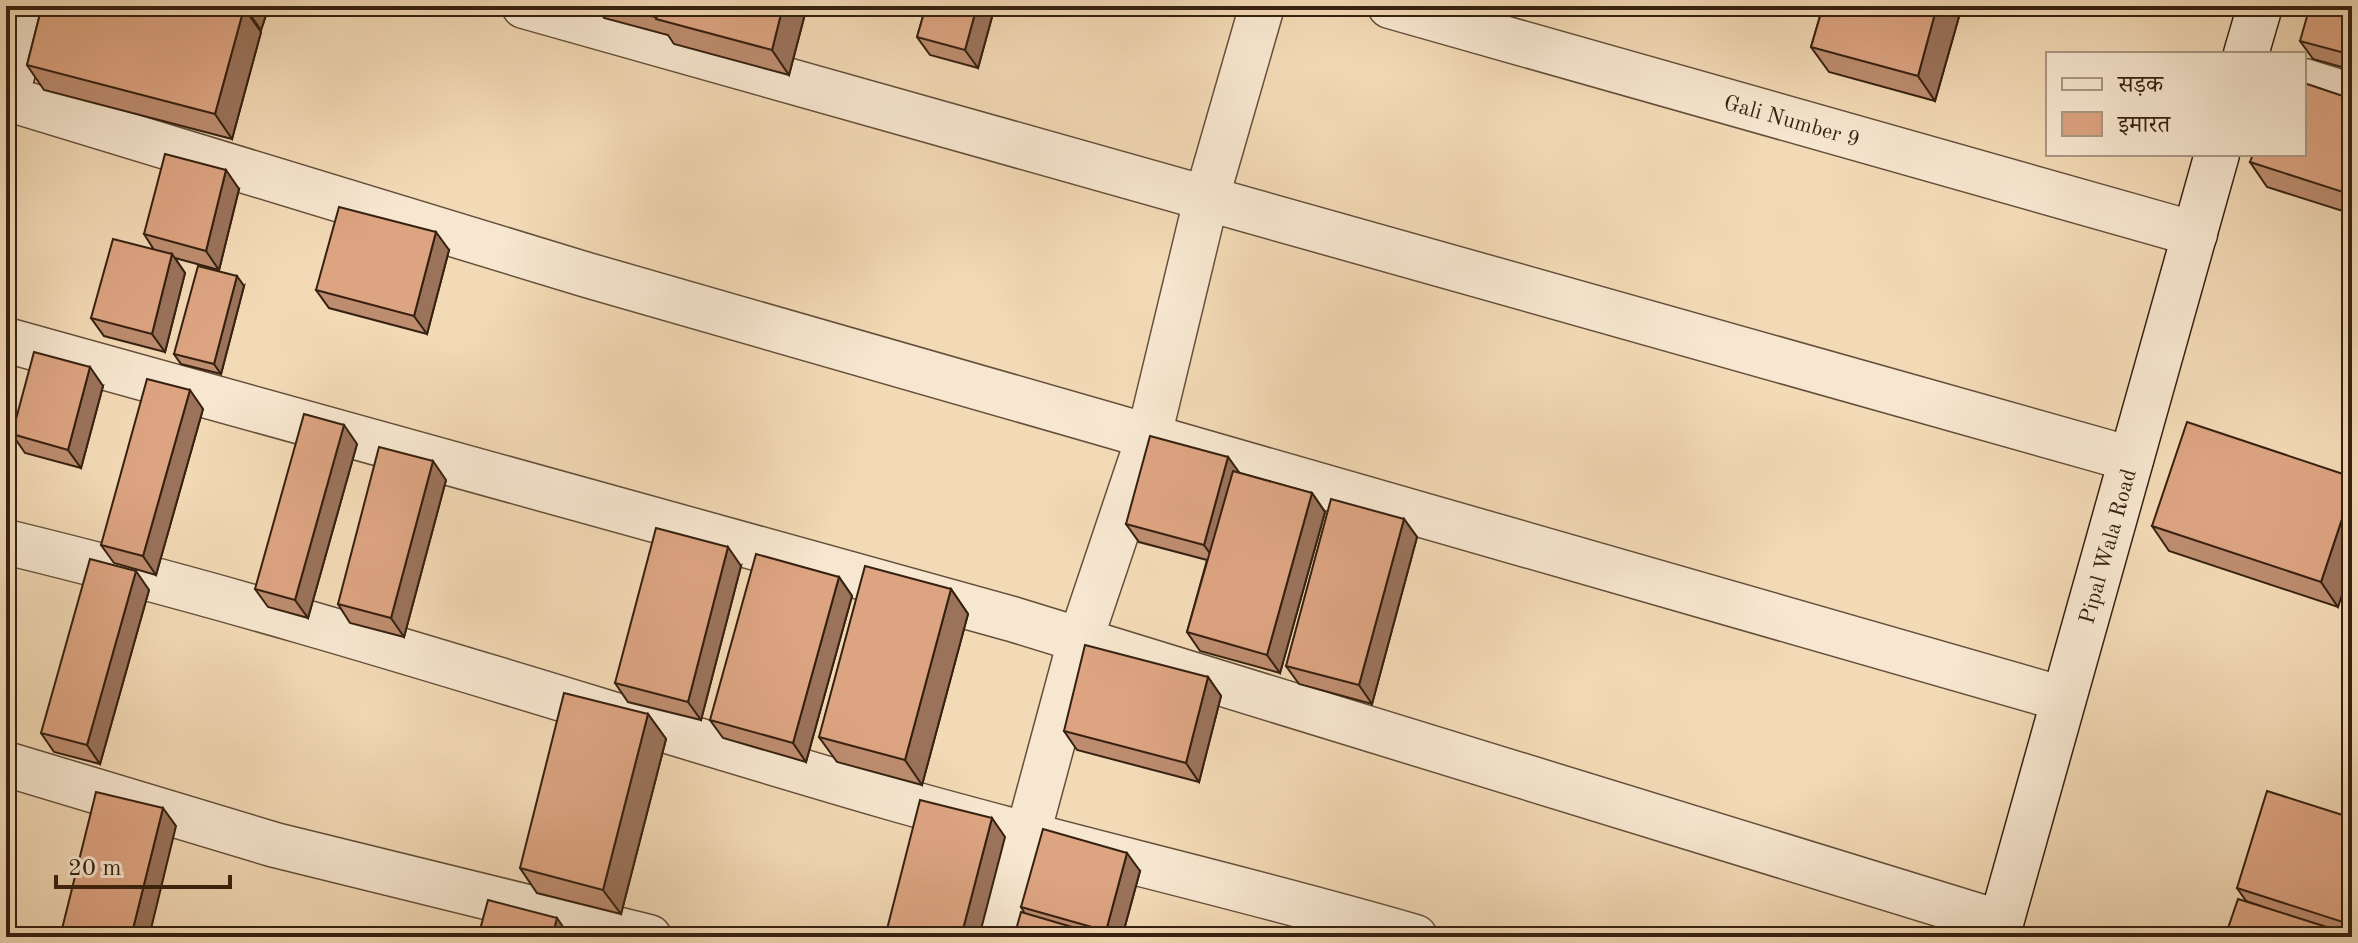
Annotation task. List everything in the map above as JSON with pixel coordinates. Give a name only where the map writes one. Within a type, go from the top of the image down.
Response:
[{"type":"street","points":[[32,6],[6,98],[587,275],[2063,699]]},
{"type":"street","points":[[524,6],[2131,459]]},
{"type":"street","points":[[1000,937],[1080,641],[1149,436],[1206,200],[1262,6]]},
{"type":"street","name":"Gali Number 9","points":[[1390,6],[2195,234]]},
{"type":"street","points":[[2247,52],[2260,6]]},
{"type":"street","points":[[2306,82],[2352,96]]},
{"type":"street","name":"Pipal Wala Road","points":[[1999,930],[2216,156]]},
{"type":"street","points":[[6,340],[1080,641],[1999,930]]},
{"type":"street","points":[[6,542],[434,660],[892,798],[1268,894],[1415,937]]},
{"type":"street","points":[[6,764],[275,845],[649,937]]},
{"type":"building","points":[[42,6],[244,8],[215,114],[27,65]]},
{"type":"building","points":[[615,6],[658,6],[655,17]]},
{"type":"building","points":[[660,6],[783,6],[772,50],[656,19]]},
{"type":"building","points":[[926,6],[977,6],[965,50],[917,37]]},
{"type":"building","points":[[1823,6],[1937,6],[1918,76],[1811,47]]},
{"type":"building","points":[[2310,6],[2352,6],[2352,55],[2300,41]]},
{"type":"building","points":[[2306,84],[2352,99],[2352,195],[2250,162],[2252,156],[2306,156]]},
{"type":"building","points":[[165,154],[226,170],[206,251],[144,234]]},
{"type":"building","points":[[339,207],[436,232],[414,316],[316,290]]},
{"type":"building","points":[[113,239],[172,254],[152,334],[91,318]]},
{"type":"building","points":[[198,266],[237,276],[214,364],[174,354]]},
{"type":"building","points":[[34,352],[90,367],[68,450],[12,434]]},
{"type":"building","points":[[147,379],[190,390],[143,556],[101,545]]},
{"type":"building","points":[[304,414],[344,425],[295,600],[255,589]]},
{"type":"building","points":[[2187,422],[2352,477],[2352,489],[2321,582],[2152,526]]},
{"type":"building","points":[[1150,436],[1228,457],[1204,545],[1126,524]]},
{"type":"building","points":[[379,447],[433,461],[391,618],[338,604]]},
{"type":"building","points":[[1233,471],[1312,493],[1267,655],[1187,632]]},
{"type":"building","points":[[1331,499],[1404,519],[1359,685],[1286,666]]},
{"type":"building","points":[[656,528],[728,547],[688,702],[615,683]]},
{"type":"building","points":[[756,554],[839,577],[793,743],[710,720]]},
{"type":"building","points":[[90,559],[136,571],[87,745],[41,733]]},
{"type":"building","points":[[865,566],[951,589],[905,760],[819,737]]},
{"type":"building","points":[[1085,645],[1208,677],[1186,763],[1064,731]]},
{"type":"building","points":[[564,693],[648,714],[603,890],[520,868]]},
{"type":"building","points":[[2267,791],[2352,818],[2352,925],[2237,888]]},
{"type":"building","points":[[96,792],[163,808],[131,937],[60,937]]},
{"type":"building","points":[[920,800],[992,818],[961,937],[885,937]]},
{"type":"building","points":[[1043,829],[1127,853],[1106,931],[1021,907]]},
{"type":"building","points":[[2238,899],[2352,935],[2352,937],[2225,937]]},
{"type":"building","points":[[488,900],[557,918],[552,937],[478,937]]},
{"type":"building","points":[[1021,912],[1106,937],[1014,937]]}]
